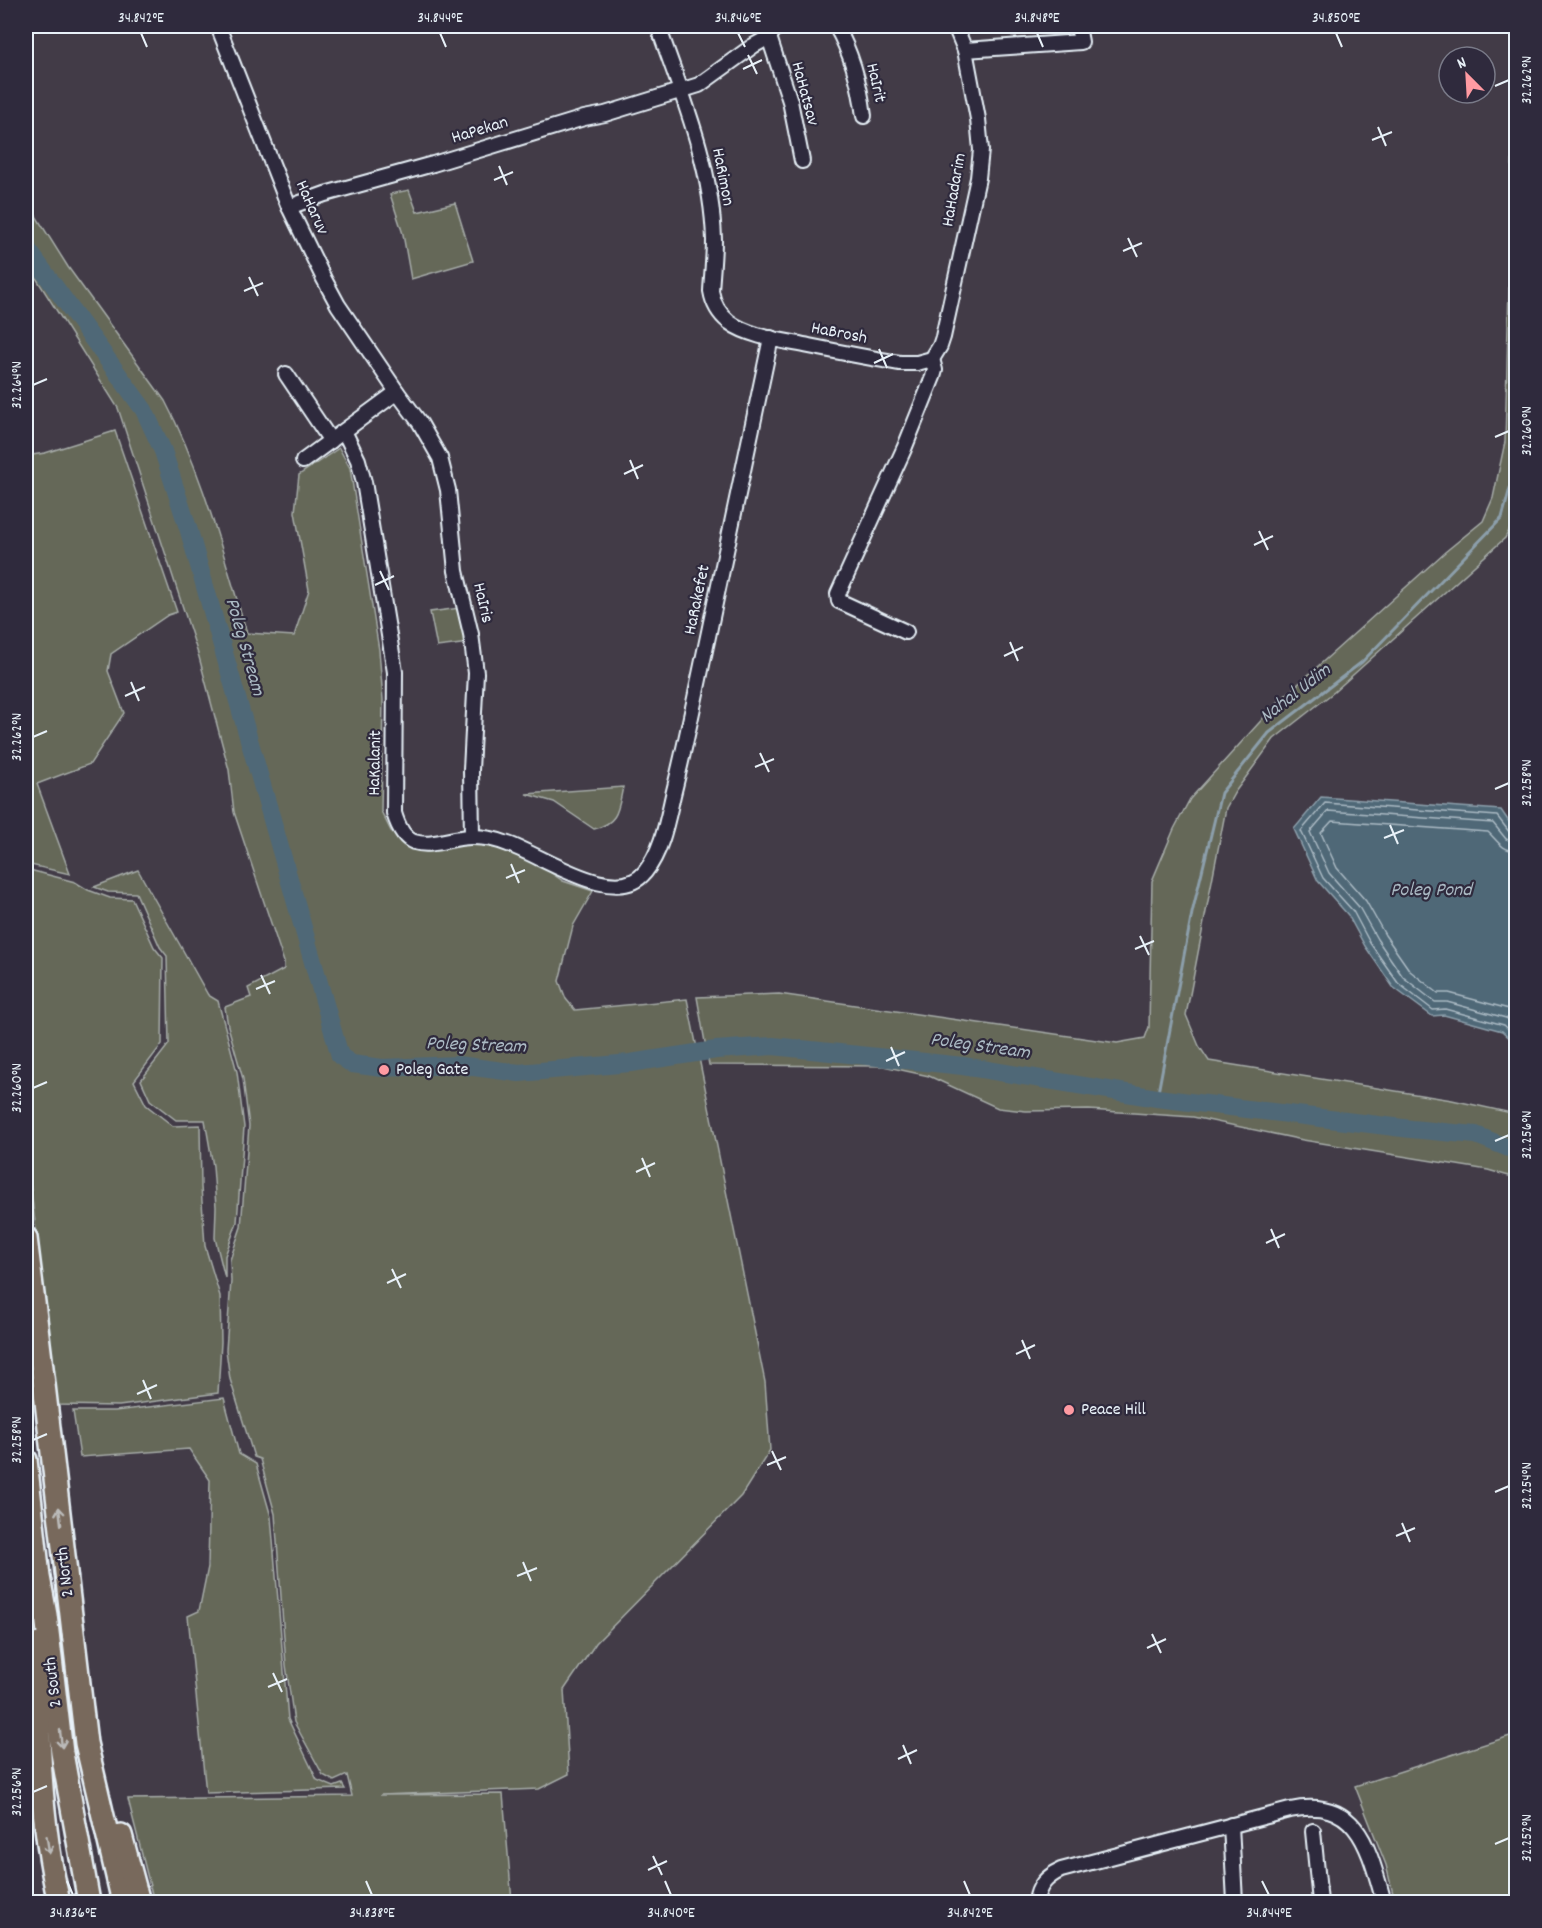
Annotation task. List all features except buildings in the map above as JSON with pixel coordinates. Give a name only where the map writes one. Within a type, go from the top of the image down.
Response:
[{"type":"highway","name":"2 North","points":[[26,1238],[86,1743],[123,1902]]},
{"type":"highway","name":"2 South","points":[[26,1460],[62,1754],[89,1902]]},
{"type":"highway","points":[[39,1577],[38,1702],[41,1786],[43,1813],[58,1900]]},
{"type":"highway","points":[[71,1615],[102,1766],[139,1902]]},
{"type":"street","name":"HaHaruv","points":[[218,26],[289,207],[338,305],[397,392]]},
{"type":"street","name":"HaRimon","points":[[658,26],[694,130],[710,203],[714,240],[712,298],[725,317],[741,328]]},
{"type":"street","points":[[769,37],[777,26]]},
{"type":"street","name":"HaIrit","points":[[836,26],[853,65],[864,116]]},
{"type":"street","name":"HaHadarim","points":[[906,632],[840,601],[838,594],[904,449],[933,377],[932,359],[943,337],[980,166],[980,134],[965,50],[955,26]]},
{"type":"street","points":[[965,50],[1081,42],[1078,26]]},
{"type":"street","name":"HaPekan","points":[[289,207],[325,194],[681,92],[699,85],[769,37]]},
{"type":"street","name":"HaHatsav","points":[[769,37],[790,101],[802,161]]},
{"type":"street","name":"HaBrosh","points":[[741,328],[771,338],[900,363],[917,363],[932,359]]},
{"type":"street","name":"HaRakefet","points":[[650,866],[663,836],[686,742],[771,338]]},
{"type":"street","points":[[286,374],[331,441]]},
{"type":"street","points":[[303,461],[397,392]]},
{"type":"street","name":"HaIris","points":[[397,392],[429,436],[440,458],[448,490],[456,571],[471,634],[476,673],[471,770],[472,836]]},
{"type":"street","name":"HaKalanit","points":[[344,431],[358,460],[364,482],[394,664],[396,689],[393,805],[396,821],[401,830],[414,842],[433,843],[472,836],[508,844],[555,864],[578,877],[609,885],[635,880],[650,866]]},
{"type":"street","points":[[1036,1902],[1042,1884],[1047,1878],[1061,1870],[1231,1825],[1316,1806],[1349,1821],[1359,1832],[1373,1864],[1384,1902]]},
{"type":"street","points":[[1231,1825],[1234,1902]]},
{"type":"street","points":[[1313,1831],[1320,1902]]},
{"type":"green space","points":[[1516,46],[1516,518],[1505,538],[1334,692],[1274,739],[1235,792],[1226,808],[1186,1015],[1199,1046],[1209,1061],[1452,1100],[1516,1114],[1516,1178],[1488,1170],[1303,1140],[1193,1117],[1089,1110],[1026,1111],[998,1108],[929,1076],[883,1066],[709,1065],[697,997],[779,994],[1117,1043],[1145,1038],[1149,1027],[1152,881],[1174,829],[1190,799],[1277,703],[1445,552],[1483,521],[1493,498],[1505,442]]},
{"type":"green space","points":[[409,190],[417,212],[455,203],[473,261],[411,279],[403,234],[390,194]]},
{"type":"green space","points":[[26,200],[68,267],[165,401],[201,485],[247,633],[294,636],[309,590],[295,512],[299,475],[339,448],[350,468],[379,650],[383,700],[381,811],[391,831],[407,842],[469,840],[501,846],[534,861],[563,881],[593,891],[573,926],[559,981],[566,999],[575,1010],[687,999],[765,1382],[770,1450],[741,1496],[596,1643],[564,1690],[569,1774],[539,1789],[380,1795],[503,1794],[512,1902],[154,1902],[128,1799],[352,1796],[347,1775],[334,1781],[323,1775],[294,1722],[286,1665],[275,1514],[260,1459],[254,1457],[230,1379],[226,1350],[231,1281],[230,1260],[241,1227],[249,1126],[243,1079],[225,1007],[251,997],[248,988],[284,969],[284,962],[234,812],[229,770],[199,657],[118,408],[26,262]]},
{"type":"green space","points":[[115,431],[177,612],[168,615],[111,654],[108,671],[124,713],[90,764],[37,784],[70,874],[26,864],[26,456],[45,453]]},
{"type":"green space","points":[[460,608],[469,643],[437,647],[430,612]]},
{"type":"green space","points":[[623,787],[613,819],[594,829],[554,802],[526,794]]},
{"type":"green space","points":[[26,869],[75,882],[88,890],[110,898],[132,899],[154,947],[163,958],[162,1044],[134,1081],[146,1105],[173,1126],[200,1125],[205,1246],[220,1296],[221,1342],[218,1393],[119,1406],[58,1405],[26,1151]]},
{"type":"green space","points":[[138,870],[208,995],[218,1001],[237,1072],[244,1127],[237,1222],[225,1256],[225,1278],[215,1238],[216,1207],[213,1166],[205,1120],[176,1120],[150,1100],[141,1080],[169,1044],[167,956],[160,947],[136,893],[108,892],[94,887]]},
{"type":"green space","points":[[224,1398],[239,1454],[256,1464],[271,1517],[288,1719],[317,1780],[334,1787],[342,1784],[345,1789],[206,1793],[188,1616],[199,1611],[208,1567],[210,1480],[189,1449],[80,1457],[73,1411],[115,1411]]},
{"type":"green space","points":[[26,1716],[36,1806],[26,1808]]},
{"type":"green space","points":[[1510,1736],[1516,1737],[1516,1902],[1395,1902],[1386,1865],[1355,1786]]},
{"type":"water","name":"Poleg Pond","points":[[1321,797],[1501,810],[1516,832],[1516,1044],[1502,1031],[1444,1015],[1432,1016],[1393,987],[1365,946],[1348,915],[1318,881],[1294,829]]},
{"type":"waterway","name":"Poleg Stream","points":[[26,247],[144,410],[163,451],[189,531],[340,1056],[352,1064],[382,1068],[458,1065],[519,1073],[630,1063],[716,1050],[773,1046],[963,1066],[1157,1098],[1476,1135],[1516,1151]]},
{"type":"waterway","name":"Nahal Udim","points":[[1157,1098],[1192,913],[1221,793],[1269,733],[1362,662],[1502,518],[1516,466]]},
{"type":"place","name":"Poleg Gate","points":[[384,1070]]},
{"type":"place","name":"Peace Hill","points":[[1069,1410]]}]
